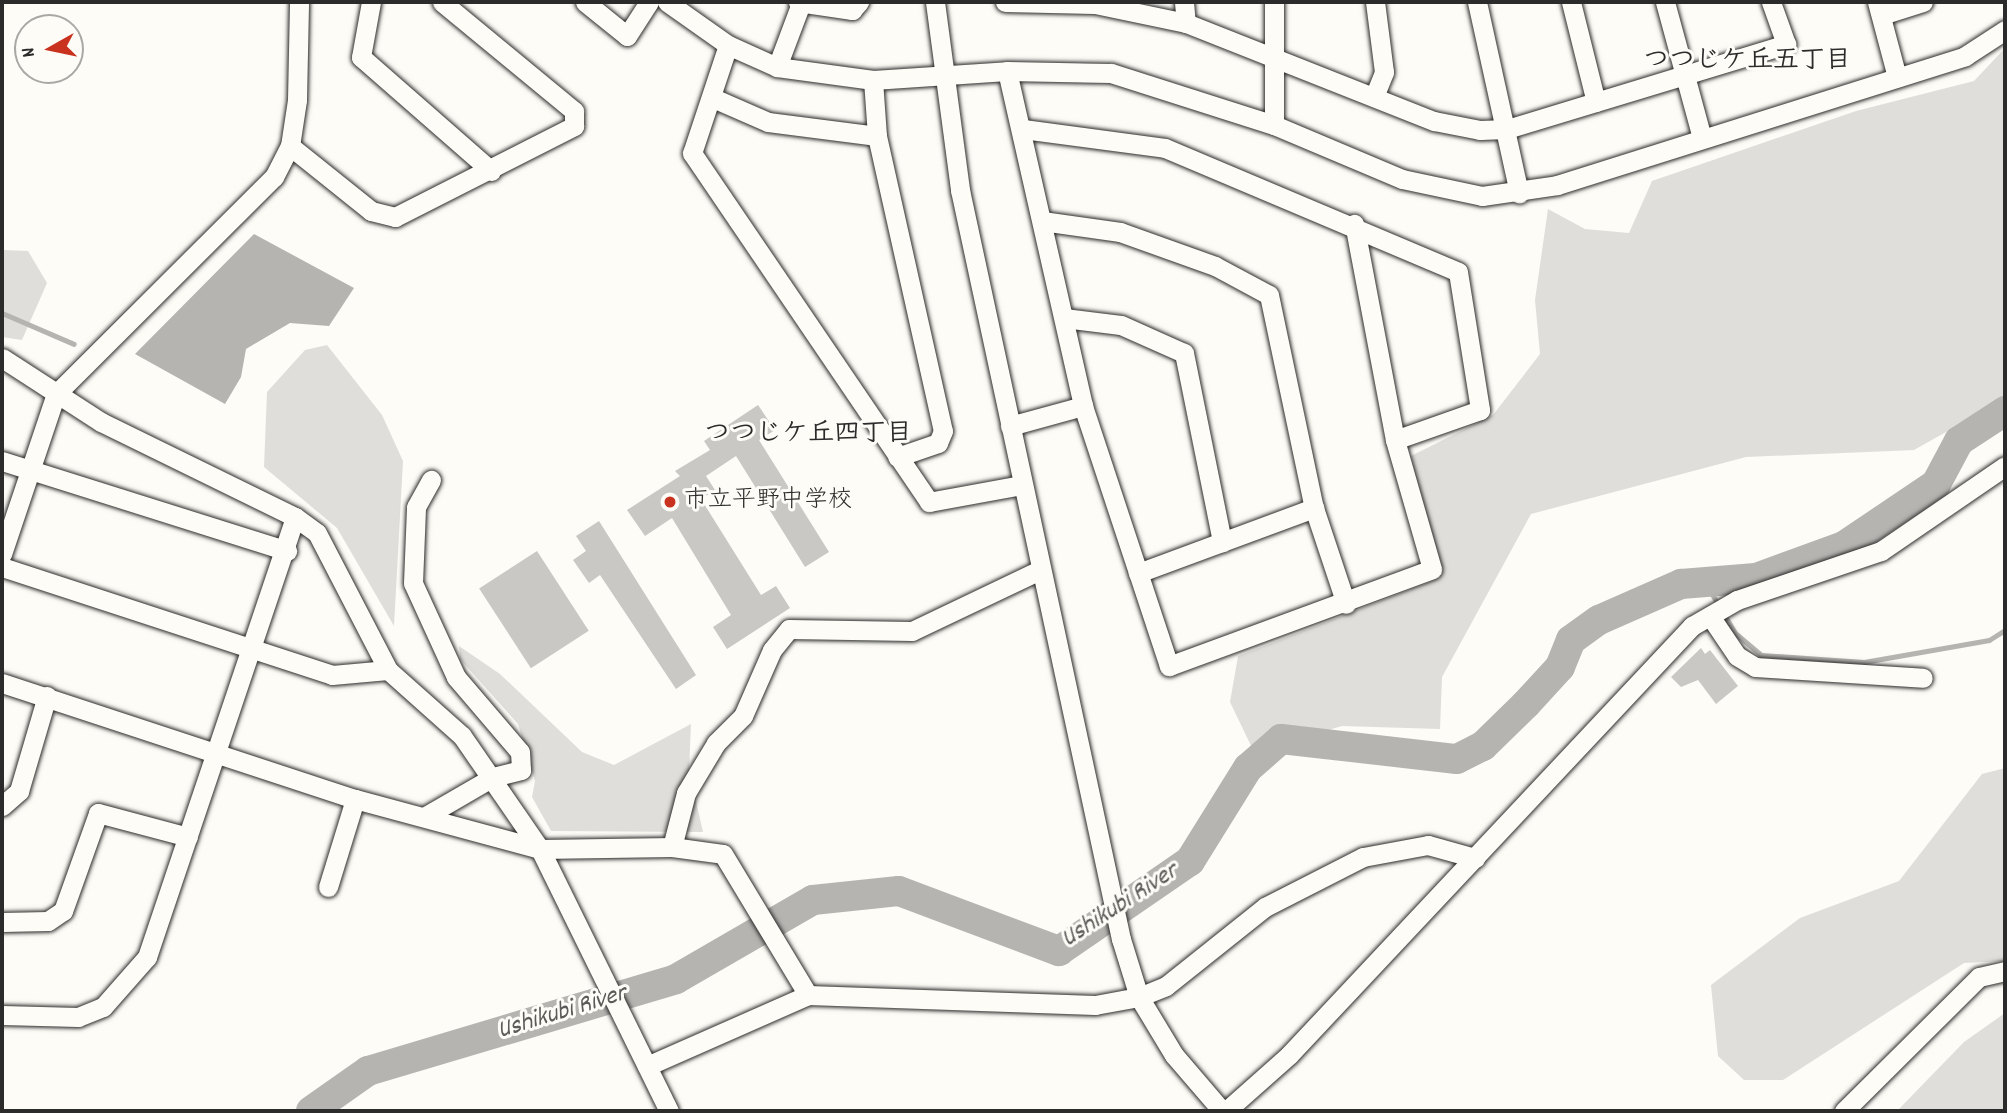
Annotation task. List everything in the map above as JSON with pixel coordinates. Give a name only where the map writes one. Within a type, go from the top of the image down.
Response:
[{"type":"street","points":[[2,554],[56,394],[255,201],[290,146],[299,2]]},
{"type":"street","points":[[371,2],[361,57],[491,171]]},
{"type":"street","points":[[290,146],[384,217],[409,213],[574,126],[574,111],[442,2]]},
{"type":"street","points":[[584,2],[627,36],[649,2]]},
{"type":"street","points":[[667,2],[728,45],[777,67],[873,80],[1007,71],[1111,73],[1274,125],[1446,193],[1519,193],[1965,56],[2005,30]]},
{"type":"street","points":[[777,67],[799,2],[852,10],[859,2]]},
{"type":"street","points":[[935,2],[940,77],[1021,485],[1121,939],[1139,998],[1174,1055],[1224,1111],[1289,1055],[1692,626],[1737,600],[1881,551],[2005,466]]},
{"type":"street","points":[[1005,2],[1095,3],[1186,23],[1434,121],[1507,129],[1786,44],[1771,2]]},
{"type":"street","points":[[1184,2],[1186,23]]},
{"type":"street","points":[[1274,2],[1274,125]]},
{"type":"street","points":[[1374,97],[1384,72],[1375,2]]},
{"type":"street","points":[[1477,2],[1519,193]]},
{"type":"street","points":[[1571,2],[1596,102]]},
{"type":"street","points":[[1665,2],[1702,138]]},
{"type":"street","points":[[1897,77],[1879,8],[1923,2]]},
{"type":"street","points":[[728,45],[713,98],[692,153],[929,502],[1021,485]]},
{"type":"street","points":[[1007,71],[1023,128],[1083,406],[1170,666],[1346,604],[1432,569],[1395,440],[1354,224]]},
{"type":"street","points":[[873,80],[877,136],[943,431],[938,443],[897,457]]},
{"type":"street","points":[[713,98],[768,122],[877,136]]},
{"type":"street","points":[[1023,128],[1165,148],[1354,224],[1458,272],[1480,410],[1395,440]]},
{"type":"street","points":[[1042,222],[1120,232],[1215,266],[1269,295],[1314,508],[1346,604]]},
{"type":"street","points":[[1064,318],[1121,325],[1184,353],[1222,542]]},
{"type":"street","points":[[2,358],[56,394],[295,517],[331,554],[388,670],[462,736],[493,777],[540,849],[601,978],[669,1111]]},
{"type":"street","points":[[1010,425],[1083,406]]},
{"type":"street","points":[[2,461],[287,551]]},
{"type":"street","points":[[424,817],[493,777],[521,770],[520,752],[456,677],[413,583],[416,507],[431,480]]},
{"type":"street","points":[[1138,573],[1314,508]]},
{"type":"street","points":[[2,1014],[78,1017],[123,990],[147,957],[249,647],[287,551],[295,517]]},
{"type":"street","points":[[2,567],[332,675],[388,670]]},
{"type":"street","points":[[672,847],[686,793],[716,743],[743,716],[772,650],[789,629],[912,631],[1040,570]]},
{"type":"street","points":[[1710,616],[1737,656],[1755,667],[1923,678]]},
{"type":"street","points":[[2,683],[355,799],[540,849],[672,847],[723,854],[808,995]]},
{"type":"street","points":[[2,806],[19,792],[47,696]]},
{"type":"street","points":[[328,887],[355,799]]},
{"type":"street","points":[[2,922],[48,921],[63,911],[99,813],[188,836]]},
{"type":"street","points":[[647,1066],[808,995],[1095,1005],[1139,998],[1166,986],[1265,907],[1363,858],[1428,845],[1475,858]]},
{"type":"street","points":[[1844,1111],[1979,977],[2005,971]]},
{"type":"shaded area","points":[[2005,48],[2005,399],[1914,450],[1746,457],[1531,514],[1442,677],[1440,729],[1342,726],[1254,752],[1230,702],[1238,656],[1435,580],[1411,456],[1493,415],[1540,354],[1535,300],[1548,209],[1585,229],[1629,233],[1652,181],[1856,111],[1974,81]]},
{"type":"shaded area","points":[[254,234],[354,288],[329,326],[290,323],[246,349],[241,377],[225,404],[135,354]]},
{"type":"shaded area","points":[[2,250],[28,251],[47,283],[22,340],[2,337]]},
{"type":"shaded area","points":[[327,345],[382,415],[403,461],[394,626],[337,528],[264,467],[267,392],[305,350]]},
{"type":"shaded area","points":[[459,646],[500,674],[582,752],[614,765],[691,724],[689,771],[703,832],[551,831],[532,797],[535,781],[518,724],[460,659]]},
{"type":"shaded area","points":[[2005,768],[2005,961],[1964,963],[1783,1080],[1744,1080],[1718,1056],[1711,985],[1800,918],[1899,881],[1982,774]]},
{"type":"shaded area","points":[[2005,1013],[2005,1111],[1897,1111],[1964,1042]]},
{"type":"building","points":[[758,405],[775,430],[759,440],[829,552],[805,567],[736,456],[706,476],[715,490],[701,499],[761,595],[776,586],[790,608],[727,649],[713,627],[731,615],[672,518],[645,536],[627,510],[680,476],[675,471],[710,450],[704,441]]},
{"type":"building","points":[[599,521],[696,675],[676,689],[600,575],[589,583],[573,560],[586,551],[576,536]]},
{"type":"building","points":[[537,551],[589,631],[531,668],[479,589]]},
{"type":"building","points":[[1701,648],[1705,654],[1710,650],[1738,686],[1716,704],[1698,680],[1681,687],[1671,677]]},
{"type":"waterway","points":[[2,313],[74,344]]},
{"type":"waterway","name":"Ushikubi River","points":[[311,1111],[368,1071],[676,979],[813,900],[899,891],[1059,951],[1190,861],[1248,768],[1281,739],[1457,759],[1483,746],[1526,704],[1560,667],[1571,640],[1599,620],[1681,584],[1756,578],[1844,546],[1936,484],[1959,441],[2005,411]]},
{"type":"waterway","points":[[1703,579],[1735,633],[1761,655],[1864,662],[1989,640],[2005,630]]},
{"type":"place","name":"市立平野中学校","points":[[670,502]]},
{"type":"district","name":"つつじケ丘五丁目","points":[[1747,62]]},
{"type":"district","name":"つつじケ丘四丁目","points":[[808,435]]}]
